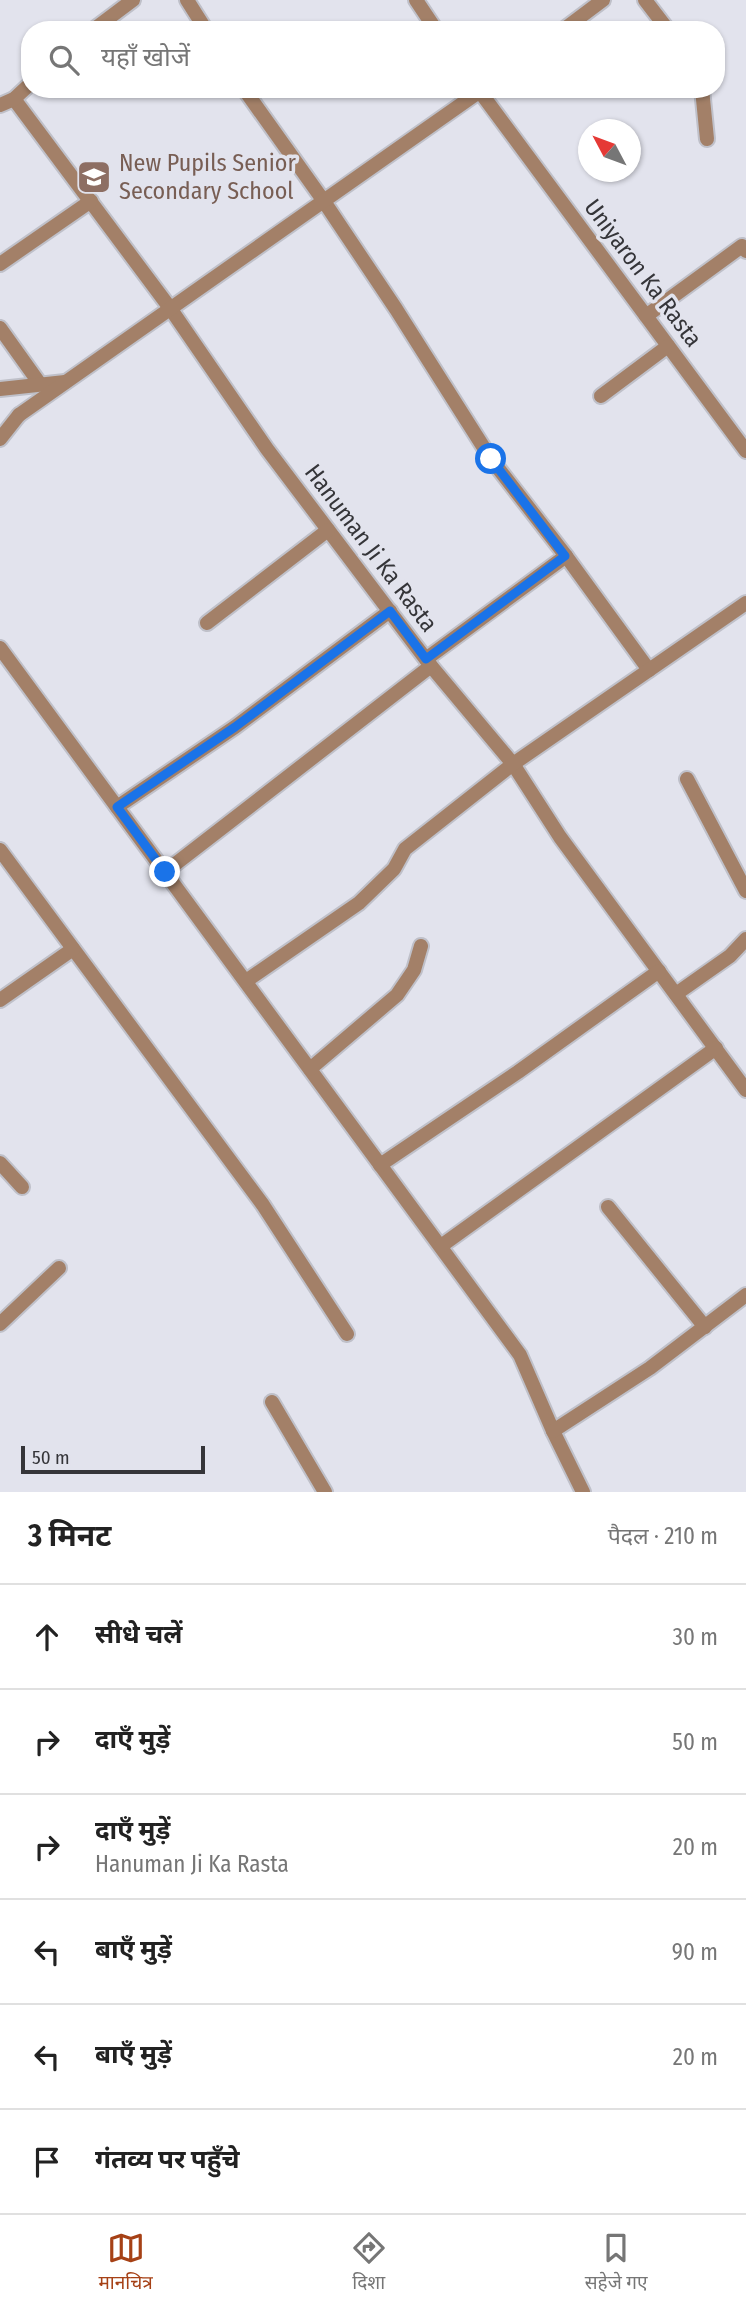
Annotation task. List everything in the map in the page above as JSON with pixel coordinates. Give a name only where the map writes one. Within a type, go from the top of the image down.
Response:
[{"type":"street","points":[[105,21],[133,0]]},
{"type":"street","points":[[187,0],[200,21]]},
{"type":"street","points":[[416,0],[430,21]]},
{"type":"street","points":[[575,21],[603,0]]},
{"type":"street","points":[[645,0],[661,21]]},
{"type":"street","points":[[7,102],[21,91]]},
{"type":"street","points":[[250,98],[396,309],[491,459],[649,670]]},
{"type":"street","points":[[0,439],[19,415],[469,98]]},
{"type":"street","name":"Uniyaron Ka Rasta","points":[[486,98],[746,451]]},
{"type":"street","points":[[703,98],[707,139]]},
{"type":"street","name":"Hanuman Ji Ka Rasta","points":[[7,102],[91,201],[170,307],[267,449],[429,662],[513,764],[560,837],[746,1090]]},
{"type":"street","points":[[0,264],[91,201]]},
{"type":"street","points":[[646,316],[742,246],[746,251]]},
{"type":"street","points":[[0,328],[40,384]]},
{"type":"street","points":[[601,396],[668,346]]},
{"type":"street","points":[[0,389],[65,382]]},
{"type":"street","points":[[206,624],[328,530]]},
{"type":"street","points":[[165,872],[565,556]]},
{"type":"street","points":[[246,981],[359,904],[394,869],[405,849],[513,764],[746,603]]},
{"type":"street","points":[[117,807],[235,727],[390,611]]},
{"type":"street","points":[[0,648],[520,1354],[553,1432],[583,1492]]},
{"type":"street","points":[[687,779],[746,891]]},
{"type":"street","points":[[0,850],[263,1205],[347,1334]]},
{"type":"street","points":[[676,994],[730,956],[746,939]]},
{"type":"street","points":[[310,1069],[397,995],[414,970],[421,946]]},
{"type":"street","points":[[0,1000],[73,949]]},
{"type":"street","points":[[380,1165],[518,1072],[659,971]]},
{"type":"street","points":[[440,1247],[716,1048]]},
{"type":"street","points":[[0,1163],[22,1187]]},
{"type":"street","points":[[608,1207],[705,1327]]},
{"type":"street","points":[[0,1324],[59,1268]]},
{"type":"street","points":[[553,1432],[650,1368],[746,1295]]},
{"type":"street","points":[[272,1402],[325,1492]]},
{"type":"place","name":"New Pupils Senior Secondary School","points":[[94,177]]},
{"type":"route","points":[[165,872],[117,807],[235,727],[390,611],[426,659],[565,556],[491,459]]}]
